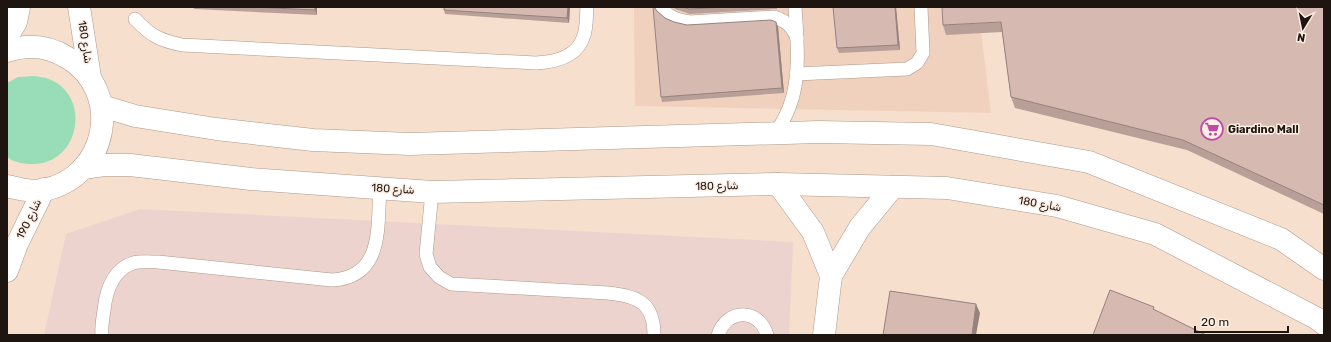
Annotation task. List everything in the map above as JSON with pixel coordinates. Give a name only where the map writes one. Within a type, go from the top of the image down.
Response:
[{"type":"street","points":[[7,37],[16,22],[19,7]]},
{"type":"street","name":"شارع 180","points":[[79,7],[90,77]]},
{"type":"street","points":[[7,51],[20,47],[40,47],[60,52],[76,63],[90,77],[102,106],[102,128],[96,150],[83,168],[65,182],[44,190],[24,190],[7,186]]},
{"type":"street","points":[[102,106],[135,116],[216,128],[313,140],[403,144],[818,132],[931,134],[1089,162],[1281,239],[1324,269]]},
{"type":"street","name":"شارع 180","points":[[83,168],[104,165],[130,165],[251,178],[432,192],[778,184],[947,188],[1057,206],[1155,234],[1316,318],[1324,324]]},
{"type":"street","points":[[778,184],[813,232],[831,276]]},
{"type":"street","points":[[824,335],[831,276],[860,227],[893,187]]},
{"type":"street","name":"شارع 190","points":[[7,271],[17,244],[44,190]]},
{"type":"lane","points":[[135,19],[146,32],[165,41],[182,45],[536,63],[560,60],[571,54],[579,46],[584,35],[587,7]]},
{"type":"lane","points":[[662,7],[666,13],[672,17],[690,22],[774,18],[784,21],[793,28],[798,38]]},
{"type":"lane","points":[[776,133],[790,106],[795,91],[798,38],[795,7]]},
{"type":"lane","points":[[796,74],[907,69],[917,63],[923,53],[921,7]]},
{"type":"lane","points":[[102,335],[107,290],[113,278],[122,270],[134,263],[158,262],[332,280],[344,279],[354,275],[364,268],[370,259],[374,248],[380,189]]},
{"type":"lane","points":[[432,192],[426,254],[430,267],[439,278],[451,284],[608,293],[633,297],[643,304],[650,313],[654,325],[654,335]]},
{"type":"lane","points":[[718,335],[720,327],[728,319],[737,315],[748,315],[758,319],[765,327],[768,335]]},
{"type":"shaded area","points":[[634,7],[978,7],[991,113],[635,106]]},
{"type":"shaded area","points":[[140,209],[793,242],[789,335],[44,335],[66,234]]},
{"type":"green space","points":[[34,76],[49,79],[63,88],[71,99],[75,113],[75,128],[70,142],[61,153],[49,161],[26,164],[16,162],[7,157],[7,83],[18,77]]},
{"type":"building","points":[[252,7],[315,7],[315,10]]},
{"type":"building","points":[[444,7],[568,7],[567,18],[444,10]]},
{"type":"building","points":[[653,7],[665,18],[687,25],[771,20],[776,22],[782,88],[661,97]]},
{"type":"building","points":[[682,7],[728,7],[689,9]]},
{"type":"building","points":[[833,7],[895,7],[898,45],[837,48]]},
{"type":"building","name":"Giardino Mall","points":[[942,7],[1324,7],[1324,205],[1183,140],[1011,97],[1001,22],[943,25]]},
{"type":"building","points":[[1110,290],[1154,307],[1153,309],[1206,335],[1093,335]]},
{"type":"building","points":[[890,291],[976,304],[972,335],[883,335]]},
{"type":"place","name":"Giardino Mall","points":[[1212,129]]}]
